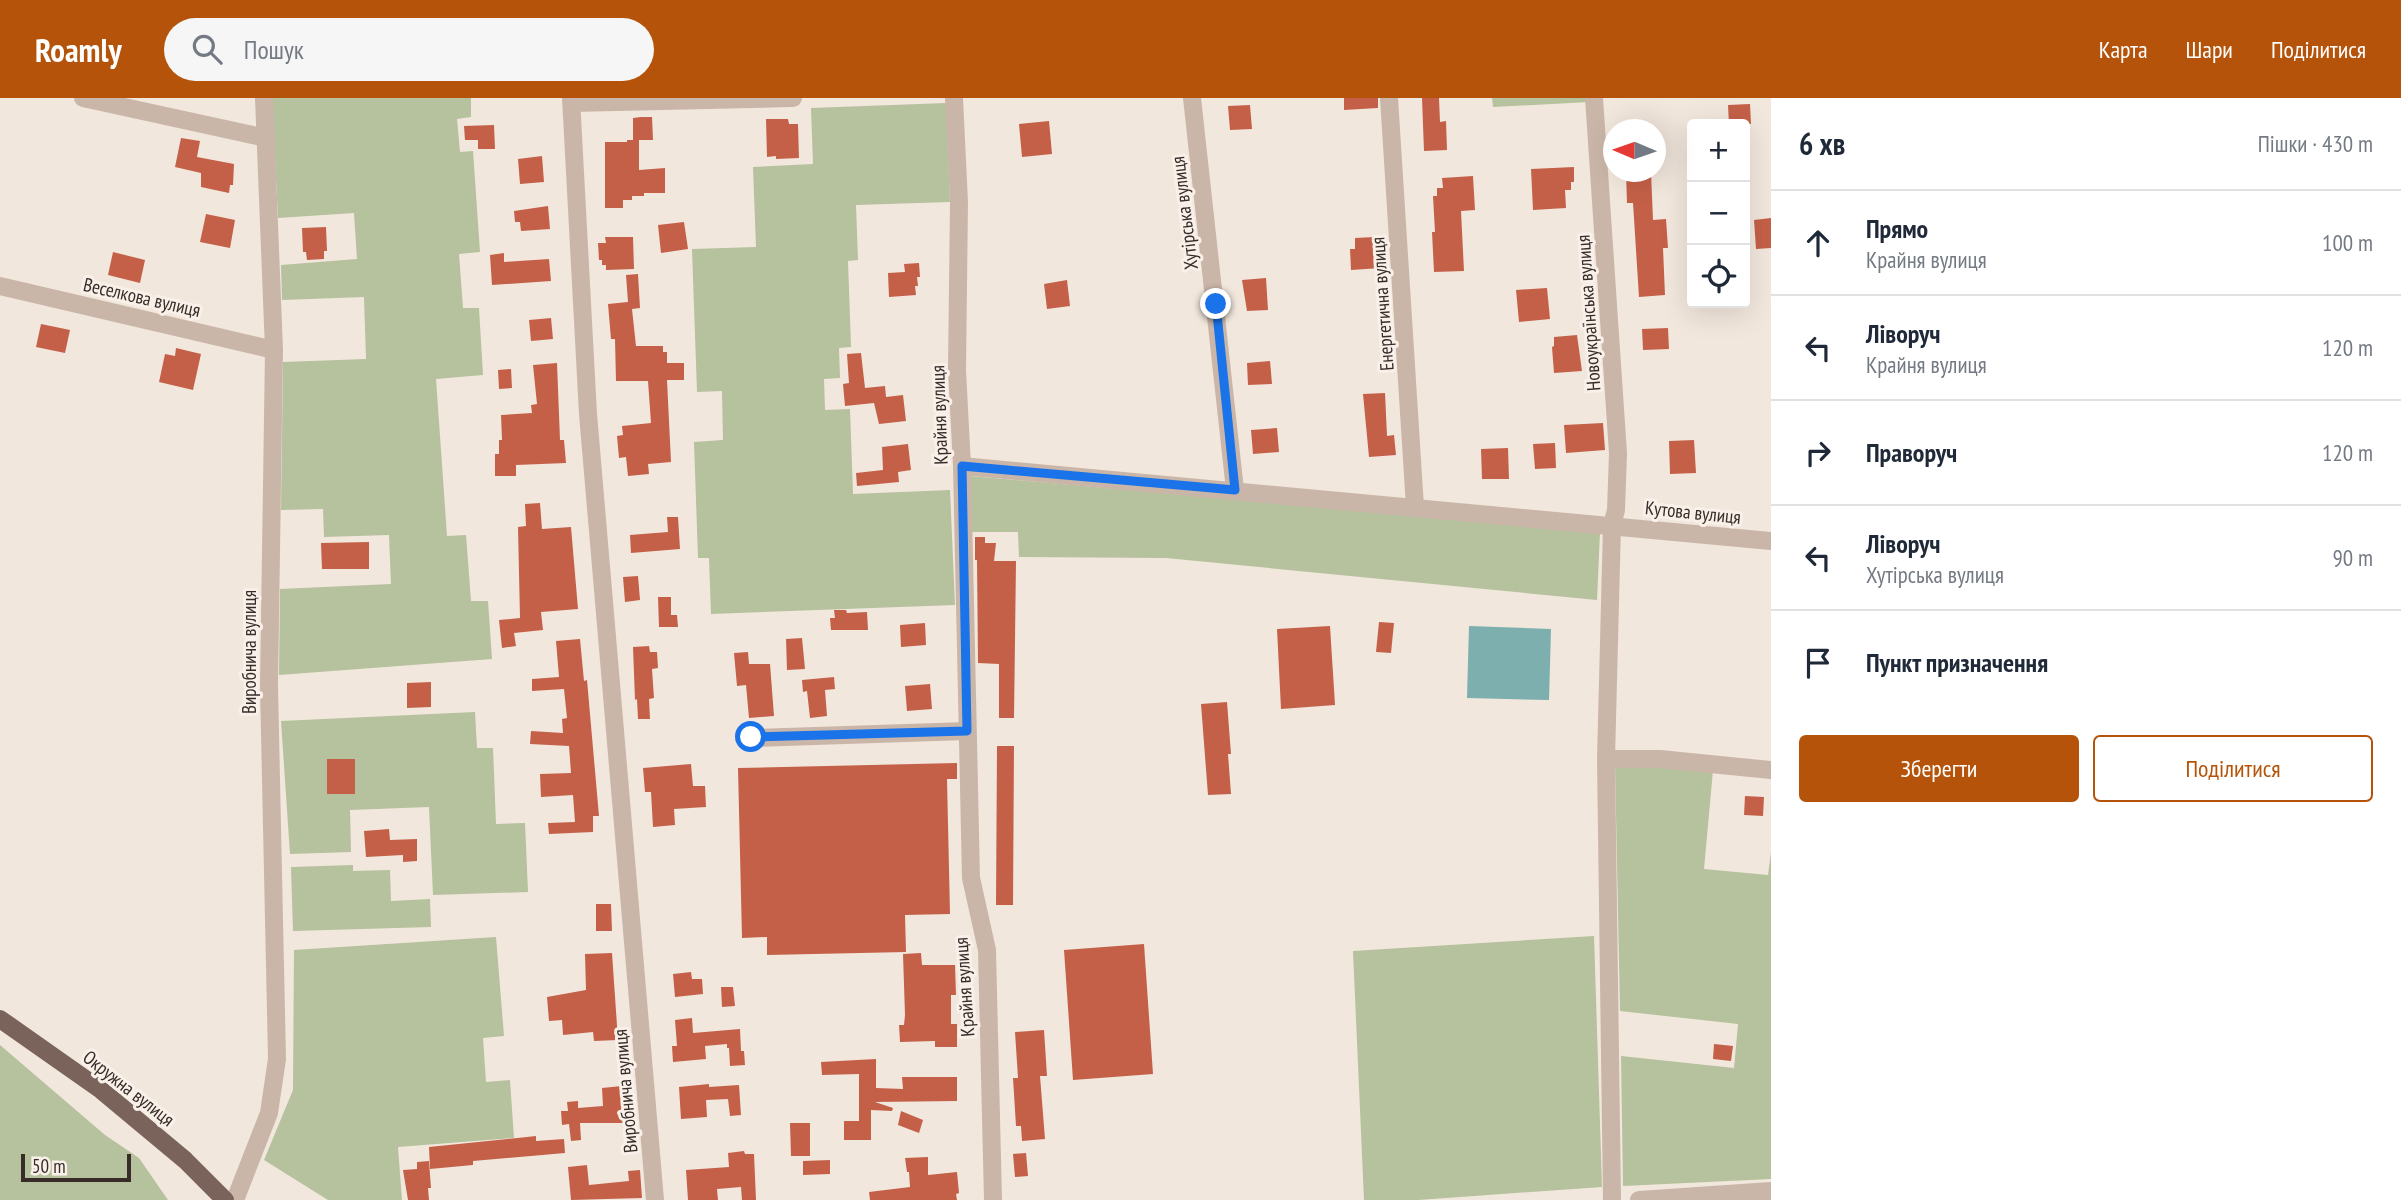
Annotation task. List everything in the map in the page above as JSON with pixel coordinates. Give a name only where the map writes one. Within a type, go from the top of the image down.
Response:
[{"type":"main road","name":"Окружна вулиця","points":[[0,1018],[101,1090],[186,1160],[225,1200]]},
{"type":"street","points":[[83,98],[265,138]]},
{"type":"street","name":"Виробнича вулиця","points":[[235,1200],[268,1113],[278,1059],[269,685],[274,349],[264,98]]},
{"type":"street","points":[[571,101],[793,98]]},
{"type":"street","name":"Крайня вулиця","points":[[954,98],[959,202],[957,370],[962,466],[971,878],[987,950],[993,1200]]},
{"type":"street","name":"Хутірська вулиця","points":[[1192,98],[1235,490]]},
{"type":"street","name":"Енергетична вулиця","points":[[1389,98],[1415,507]]},
{"type":"street","name":"Новоукраїнська вулиця","points":[[1594,98],[1618,453],[1616,510],[1612,525],[1606,758],[1612,1200]]},
{"type":"street","name":"Виробнича вулиця","points":[[571,101],[588,414],[655,1200]]},
{"type":"street","name":"Веселкова вулиця","points":[[0,286],[274,349]]},
{"type":"street","name":"Кутова вулиця","points":[[962,466],[1771,541]]},
{"type":"street","points":[[751,737],[967,731]]},
{"type":"street","points":[[1606,758],[1660,759],[1771,770]]},
{"type":"street","points":[[1639,1200],[1771,1191]]},
{"type":"green space","points":[[272,98],[471,98],[471,117],[457,119],[460,152],[473,151],[480,252],[459,254],[463,308],[479,308],[483,375],[436,379],[447,536],[466,535],[471,601],[488,601],[492,659],[279,675],[280,589],[391,584],[389,535],[324,537],[323,509],[281,510],[283,362],[366,359],[364,297],[282,300],[281,265],[357,259],[354,213],[278,218]]},
{"type":"green space","points":[[1492,98],[1588,98],[1589,102],[1493,107]]},
{"type":"green space","points":[[946,103],[950,202],[856,205],[858,260],[848,261],[851,347],[839,348],[840,378],[824,379],[825,410],[850,409],[853,494],[950,490],[955,605],[711,614],[709,558],[698,558],[694,442],[723,440],[722,391],[697,392],[692,249],[756,247],[753,167],[813,164],[811,108]]},
{"type":"green space","points":[[970,476],[1600,532],[1597,600],[1166,558],[1019,557],[1018,532],[971,532]]},
{"type":"green space","points":[[475,712],[477,748],[493,748],[496,824],[525,823],[528,892],[433,895],[429,807],[350,810],[351,852],[290,854],[281,721]]},
{"type":"green space","points":[[1615,764],[1713,770],[1704,869],[1768,875],[1771,852],[1771,1179],[1623,1186],[1621,1056],[1734,1068],[1738,1024],[1620,1011]]},
{"type":"green space","points":[[353,865],[353,871],[390,870],[391,901],[430,899],[431,927],[293,931],[291,867]]},
{"type":"green space","points":[[1594,936],[1602,1187],[1418,1200],[1364,1200],[1353,951]]},
{"type":"green space","points":[[496,937],[504,1036],[483,1038],[486,1082],[510,1080],[514,1138],[398,1147],[402,1200],[328,1200],[264,1160],[293,1090],[294,950]]},
{"type":"green space","points":[[0,1045],[105,1135],[139,1158],[168,1200],[0,1200]]},
{"type":"water","points":[[1469,626],[1551,629],[1549,700],[1467,698]]},
{"type":"building","points":[[1344,98],[1378,98],[1378,108],[1344,110]]},
{"type":"building","points":[[1422,98],[1439,98],[1440,122],[1446,121],[1447,150],[1424,151]]},
{"type":"building","points":[[1750,104],[1751,124],[1750,119],[1729,119],[1728,105]]},
{"type":"building","points":[[1250,105],[1252,129],[1230,130],[1228,106]]},
{"type":"building","points":[[652,117],[653,140],[633,140],[633,118]]},
{"type":"building","points":[[766,119],[788,119],[789,124],[798,124],[799,158],[767,157]]},
{"type":"building","points":[[1049,121],[1052,154],[1022,157],[1019,124]]},
{"type":"building","points":[[494,125],[495,149],[478,149],[478,140],[465,140],[464,126]]},
{"type":"building","points":[[181,138],[200,141],[197,157],[234,164],[233,185],[230,185],[229,193],[201,187],[201,173],[175,167]]},
{"type":"building","points":[[639,140],[639,170],[665,168],[665,193],[632,196],[632,200],[623,200],[623,208],[605,208],[605,142]]},
{"type":"building","points":[[542,156],[544,182],[520,184],[518,159]]},
{"type":"building","points":[[1574,167],[1571,190],[1565,190],[1566,208],[1533,210],[1531,169]]},
{"type":"building","points":[[1473,176],[1475,210],[1461,211],[1464,271],[1434,272],[1433,196],[1437,196],[1437,188],[1443,188],[1442,178]]},
{"type":"building","points":[[1626,182],[1651,182],[1653,220],[1666,219],[1668,248],[1663,248],[1665,295],[1639,297],[1633,203],[1627,203]]},
{"type":"building","points":[[548,206],[550,229],[521,231],[520,222],[515,222],[514,211]]},
{"type":"building","points":[[206,214],[235,220],[230,248],[200,242]]},
{"type":"building","points":[[1771,218],[1771,248],[1756,249],[1754,220]]},
{"type":"building","points":[[684,222],[688,249],[661,253],[658,225]]},
{"type":"building","points":[[326,227],[327,251],[324,251],[324,259],[307,260],[306,252],[303,252],[302,228]]},
{"type":"building","points":[[605,237],[633,237],[634,269],[606,270],[606,265],[602,265],[602,260],[599,260],[598,243],[606,243]]},
{"type":"building","points":[[1375,237],[1375,249],[1380,249],[1381,268],[1351,270],[1350,249],[1355,249],[1355,238]]},
{"type":"building","points":[[113,252],[145,260],[140,283],[108,275]]},
{"type":"building","points":[[504,253],[504,262],[549,259],[551,281],[492,285],[490,255]]},
{"type":"building","points":[[919,263],[920,277],[917,277],[918,286],[915,286],[916,295],[889,297],[888,273],[905,272],[904,264]]},
{"type":"building","points":[[638,274],[640,308],[632,309],[636,346],[663,346],[663,352],[667,352],[667,363],[684,363],[684,380],[667,380],[671,462],[648,464],[649,474],[628,476],[626,457],[619,458],[617,436],[623,435],[622,426],[651,423],[648,381],[616,381],[615,339],[611,339],[608,304],[628,302],[626,275]]},
{"type":"building","points":[[1266,278],[1268,310],[1247,311],[1242,280]]},
{"type":"building","points":[[1067,280],[1070,306],[1047,309],[1044,284]]},
{"type":"building","points":[[1547,288],[1550,319],[1519,322],[1516,290]]},
{"type":"building","points":[[551,318],[553,339],[531,341],[529,320]]},
{"type":"building","points":[[41,324],[70,330],[65,353],[36,347]]},
{"type":"building","points":[[1668,328],[1669,349],[1643,350],[1642,329]]},
{"type":"building","points":[[1577,335],[1582,371],[1554,373],[1554,337]]},
{"type":"building","points":[[176,348],[201,354],[193,390],[159,382],[165,354],[175,356]]},
{"type":"building","points":[[861,353],[865,388],[885,386],[886,397],[903,395],[906,421],[879,424],[874,403],[845,406],[843,384],[849,383],[847,354]]},
{"type":"building","points":[[1270,361],[1272,384],[1248,385],[1247,363]]},
{"type":"building","points":[[557,363],[560,440],[564,440],[566,463],[516,465],[516,476],[495,476],[495,454],[499,454],[499,440],[502,440],[501,415],[532,413],[531,405],[537,404],[533,365]]},
{"type":"building","points":[[511,369],[512,388],[499,389],[498,370]]},
{"type":"building","points":[[1385,393],[1387,436],[1394,435],[1396,455],[1369,457],[1363,394]]},
{"type":"building","points":[[1603,423],[1605,450],[1566,453],[1564,425]]},
{"type":"building","points":[[1277,428],[1279,452],[1253,454],[1251,430]]},
{"type":"building","points":[[1694,440],[1696,473],[1670,474],[1669,441]]},
{"type":"building","points":[[1555,443],[1556,468],[1535,469],[1533,444]]},
{"type":"building","points":[[908,444],[911,470],[898,472],[899,482],[857,486],[856,473],[883,470],[882,447]]},
{"type":"building","points":[[1508,448],[1509,479],[1482,479],[1481,449]]},
{"type":"building","points":[[540,503],[542,529],[571,527],[578,609],[541,612],[543,630],[514,633],[516,646],[502,648],[499,620],[520,618],[518,527],[526,526],[525,504]]},
{"type":"building","points":[[667,517],[678,517],[680,549],[631,553],[630,535],[668,532]]},
{"type":"building","points":[[975,537],[985,537],[985,543],[996,543],[994,561],[1016,561],[1014,718],[999,718],[999,664],[978,663]]},
{"type":"building","points":[[369,542],[369,569],[322,569],[321,543]]},
{"type":"building","points":[[638,576],[640,600],[625,602],[623,577]]},
{"type":"building","points":[[658,597],[671,597],[671,615],[677,615],[678,627],[659,627]]},
{"type":"building","points":[[834,610],[846,610],[847,613],[867,612],[868,630],[831,630],[830,618],[835,618]]},
{"type":"building","points":[[1379,622],[1394,623],[1391,653],[1376,652]]},
{"type":"building","points":[[925,623],[926,645],[901,647],[900,625]]},
{"type":"building","points":[[1330,626],[1335,705],[1281,709],[1277,629]]},
{"type":"building","points":[[802,638],[805,669],[787,670],[786,639]]},
{"type":"building","points":[[580,639],[584,681],[587,680],[599,816],[593,816],[593,832],[549,834],[548,823],[575,822],[573,795],[541,797],[540,774],[571,773],[569,746],[530,744],[531,731],[563,733],[562,719],[567,718],[564,689],[532,691],[532,679],[559,677],[556,641]]},
{"type":"building","points":[[649,646],[650,652],[657,652],[658,668],[652,669],[654,698],[649,699],[650,719],[638,719],[633,647]]},
{"type":"building","points":[[748,652],[749,664],[770,664],[774,716],[749,718],[746,685],[737,686],[734,653]]},
{"type":"building","points":[[834,677],[835,689],[825,690],[827,716],[810,718],[807,691],[803,692],[802,680]]},
{"type":"building","points":[[431,682],[431,707],[407,708],[407,683]]},
{"type":"building","points":[[930,684],[932,709],[907,711],[905,686]]},
{"type":"building","points":[[1227,702],[1231,794],[1208,795],[1201,704]]},
{"type":"building","points":[[997,746],[1014,746],[1013,905],[996,905]]},
{"type":"building","points":[[327,759],[355,759],[355,794],[327,794]]},
{"type":"building","points":[[957,763],[957,779],[947,779],[950,914],[905,915],[906,952],[767,955],[767,937],[742,938],[738,768]]},
{"type":"building","points":[[691,764],[693,786],[705,786],[706,807],[674,809],[675,825],[653,827],[651,792],[645,792],[643,768]]},
{"type":"building","points":[[1745,796],[1764,797],[1763,816],[1744,815]]},
{"type":"building","points":[[389,829],[390,840],[417,839],[417,861],[403,862],[403,855],[366,857],[364,831]]},
{"type":"building","points":[[596,904],[611,904],[612,931],[596,931]]},
{"type":"building","points":[[1144,944],[1153,1074],[1073,1080],[1064,950]]},
{"type":"building","points":[[612,953],[618,1040],[594,1041],[593,1032],[563,1035],[562,1020],[549,1021],[547,997],[586,990],[585,954]]},
{"type":"building","points":[[921,953],[922,965],[955,965],[956,995],[951,995],[951,1024],[957,1024],[957,1047],[935,1047],[935,1041],[900,1042],[899,1025],[904,1025],[905,1015],[903,954]]},
{"type":"building","points":[[691,972],[692,979],[702,979],[703,994],[675,997],[673,974]]},
{"type":"building","points":[[721,987],[733,987],[735,1006],[722,1007]]},
{"type":"building","points":[[692,1018],[693,1033],[740,1029],[745,1065],[730,1066],[727,1044],[705,1046],[706,1059],[673,1062],[672,1046],[677,1046],[675,1020]]},
{"type":"building","points":[[1044,1030],[1047,1076],[1040,1076],[1045,1139],[1022,1141],[1021,1126],[1016,1126],[1013,1078],[1018,1078],[1015,1032]]},
{"type":"building","points":[[1714,1044],[1733,1046],[1731,1061],[1713,1059]]},
{"type":"building","points":[[876,1059],[876,1088],[903,1089],[902,1077],[957,1077],[957,1101],[875,1102],[893,1108],[892,1111],[871,1110],[871,1140],[844,1140],[844,1121],[859,1121],[859,1074],[822,1075],[821,1062]]},
{"type":"building","points":[[709,1084],[709,1087],[739,1085],[741,1115],[730,1116],[728,1099],[706,1100],[707,1117],[681,1119],[679,1087]]},
{"type":"building","points":[[622,1086],[624,1123],[580,1123],[581,1140],[571,1141],[569,1124],[562,1125],[561,1111],[568,1111],[567,1102],[578,1101],[578,1108],[603,1106],[602,1088]]},
{"type":"building","points":[[901,1111],[923,1120],[919,1133],[898,1125]]},
{"type":"building","points":[[790,1123],[810,1123],[810,1156],[791,1156]]},
{"type":"building","points":[[536,1136],[536,1141],[564,1139],[565,1153],[473,1161],[473,1165],[430,1169],[429,1147]]},
{"type":"building","points":[[744,1151],[745,1154],[754,1154],[756,1200],[742,1200],[741,1187],[717,1189],[718,1200],[688,1200],[686,1170],[729,1167],[728,1153]]},
{"type":"building","points":[[1026,1153],[1028,1176],[1015,1177],[1013,1154]]},
{"type":"building","points":[[928,1157],[928,1175],[957,1172],[957,1200],[870,1200],[869,1192],[910,1187],[905,1158]]},
{"type":"building","points":[[830,1160],[830,1174],[803,1175],[803,1161]]},
{"type":"building","points":[[429,1161],[429,1200],[408,1200],[403,1170],[417,1169],[417,1162]]},
{"type":"building","points":[[587,1165],[589,1185],[629,1181],[628,1171],[640,1170],[642,1198],[571,1200],[568,1167]]},
{"type":"route","points":[[751,737],[967,731],[962,466],[1235,490],[1216,304]]}]
